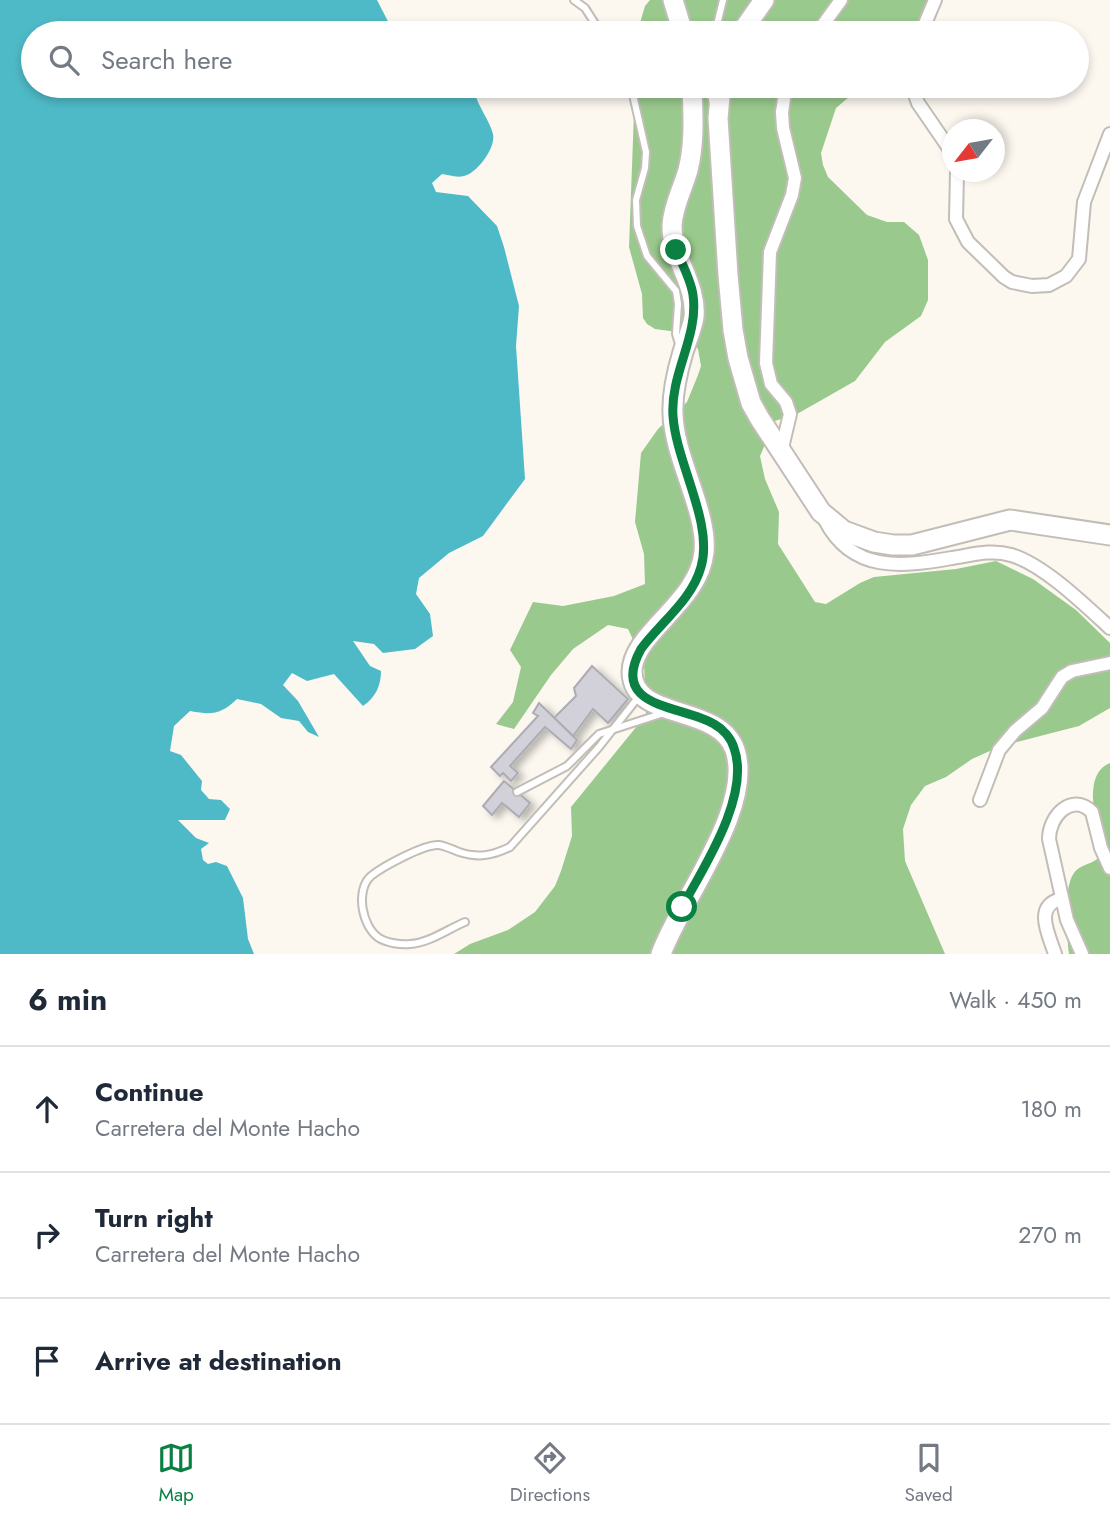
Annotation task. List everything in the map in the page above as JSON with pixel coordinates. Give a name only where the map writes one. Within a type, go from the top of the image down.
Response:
[{"type":"main road","points":[[673,0],[679,21]]},
{"type":"main road","points":[[749,21],[764,0]]},
{"type":"main road","points":[[660,954],[724,828],[732,808],[737,769],[734,747],[722,729],[702,719],[652,702],[642,694],[633,676],[634,660],[696,581],[704,551],[700,521],[673,415],[673,395],[694,318],[693,295],[676,250],[672,225],[692,149],[692,98]]},
{"type":"main road","points":[[720,98],[718,118],[733,330],[751,402],[821,512],[844,531],[874,542],[893,545],[912,545],[1010,520],[1110,535]]},
{"type":"street","points":[[826,21],[841,0]]},
{"type":"street","points":[[926,21],[935,0]]},
{"type":"street","points":[[781,452],[790,414],[786,402],[771,384],[766,363],[770,253],[792,195],[795,178],[783,128],[784,98]]},
{"type":"street","points":[[916,98],[942,138]]},
{"type":"street","points":[[957,182],[956,219],[968,242],[1012,282],[1032,286],[1049,285],[1066,276],[1079,259],[1084,202],[1110,134]]},
{"type":"street","points":[[821,512],[832,534],[844,547],[852,554],[873,562],[903,563],[950,559],[982,552],[1012,555],[1043,572],[1110,628]]},
{"type":"street","points":[[980,800],[999,750],[1015,731],[1042,708],[1062,677],[1072,671],[1110,663]]},
{"type":"street","points":[[1082,954],[1073,937],[1061,899],[1049,839],[1052,819],[1059,811],[1079,805],[1092,812],[1101,848],[1110,868]]},
{"type":"street","points":[[1055,954],[1044,916],[1046,907],[1061,899]]},
{"type":"lane","points":[[575,0],[585,8],[593,21]]},
{"type":"lane","points":[[718,21],[723,0]]},
{"type":"lane","points":[[634,98],[646,152],[645,168],[636,200],[637,226],[647,256],[676,291],[676,334],[683,354]]},
{"type":"lane","points":[[711,98],[718,118]]},
{"type":"lane","points":[[465,922],[417,943],[386,941],[376,936],[370,926],[361,902],[361,892],[371,876],[425,847],[442,846],[470,856],[484,856],[504,850],[520,837],[642,694]]},
{"type":"lane","points":[[517,792],[567,766],[599,734],[672,711]]},
{"type":"lane","points":[[553,772],[565,785]]},
{"type":"green space","points":[[650,0],[942,0],[931,21],[641,21]]},
{"type":"green space","points":[[635,98],[848,98],[836,108],[821,153],[823,165],[828,177],[867,215],[887,222],[904,222],[919,235],[928,260],[928,300],[921,316],[885,342],[855,381],[797,414],[775,421],[760,456],[765,479],[779,512],[778,544],[815,602],[826,604],[874,577],[956,569],[996,561],[1033,579],[1076,610],[1110,643],[1110,708],[1079,726],[1001,746],[972,759],[946,777],[925,786],[911,805],[903,829],[905,861],[945,954],[663,954],[663,945],[650,954],[454,954],[470,944],[508,930],[535,912],[555,886],[561,871],[572,836],[571,807],[646,715],[644,663],[628,629],[608,625],[573,649],[551,675],[514,729],[496,724],[513,702],[521,667],[510,650],[533,602],[563,606],[614,596],[645,584],[644,554],[635,522],[641,453],[658,429],[687,402],[701,366],[698,349],[685,333],[655,329],[643,318],[642,294],[629,247]]},
{"type":"green space","points":[[1110,763],[1110,954],[1069,954],[1068,889],[1077,869],[1097,859],[1103,851],[1095,816],[1093,790],[1101,769]]},
{"type":"water","points":[[0,0],[377,0],[388,21],[21,21],[21,98],[477,98],[493,134],[489,153],[469,174],[455,177],[442,174],[432,183],[436,192],[468,196],[497,226],[504,247],[519,306],[516,346],[525,479],[483,536],[449,553],[419,578],[416,594],[430,614],[433,636],[415,649],[383,653],[374,644],[353,641],[370,666],[381,671],[380,682],[367,703],[363,706],[334,674],[307,681],[292,673],[283,685],[298,701],[319,737],[308,732],[299,721],[281,718],[261,704],[237,699],[226,708],[215,712],[190,711],[174,726],[170,751],[181,755],[202,781],[201,790],[209,799],[221,800],[230,809],[225,820],[178,820],[196,838],[209,843],[201,849],[203,860],[208,864],[216,862],[227,866],[243,898],[248,939],[254,954],[0,954]]},
{"type":"building","points":[[592,666],[628,699],[608,723],[593,709],[573,736],[554,718],[576,696],[574,688]]},
{"type":"building","points":[[539,703],[577,740],[571,749],[545,727],[510,766],[518,773],[511,781],[503,773],[500,776],[491,767],[538,716],[533,713]]},
{"type":"building","points":[[504,781],[530,803],[519,817],[502,803],[492,815],[483,806]]},
{"type":"route","points":[[676,250],[693,295],[694,318],[673,395],[673,415],[685,471],[704,536],[704,551],[702,566],[688,594],[649,638],[634,660],[632,668],[634,683],[647,699],[672,711],[713,723],[729,737],[737,758],[732,808],[713,851],[682,907]]}]
